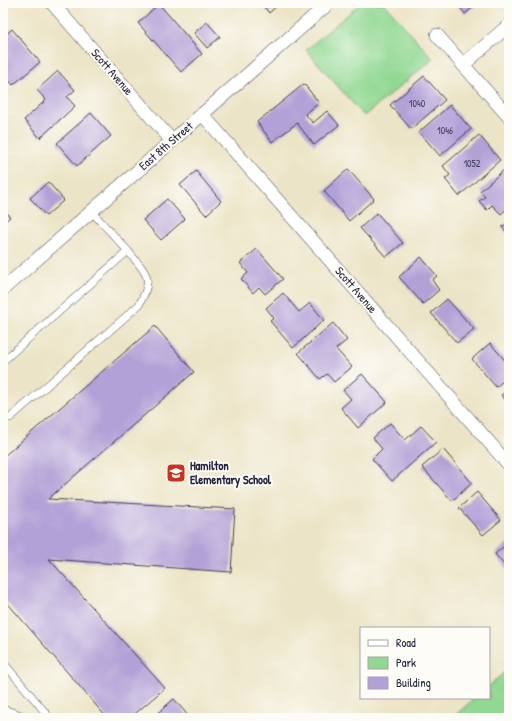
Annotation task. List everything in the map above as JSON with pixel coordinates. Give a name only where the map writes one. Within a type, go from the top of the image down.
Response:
[{"type":"street","name":"Scott Avenue","points":[[52,3],[172,141]]},
{"type":"street","name":"East 8th Street","points":[[3,289],[329,3]]},
{"type":"street","points":[[463,65],[509,25]]},
{"type":"street","points":[[437,36],[509,117]]},
{"type":"street","name":"Scott Avenue","points":[[202,114],[509,465]]},
{"type":"lane","points":[[3,418],[10,418],[139,305],[148,289],[147,275],[128,251],[92,211]]},
{"type":"lane","points":[[3,361],[128,251]]},
{"type":"lane","points":[[3,662],[50,718]]},
{"type":"lane","points":[[3,708],[30,718]]},
{"type":"green space","points":[[361,3],[384,3],[433,59],[364,116],[306,50]]},
{"type":"green space","points":[[509,668],[509,718],[452,718],[474,699],[490,699],[490,685]]},
{"type":"building","points":[[261,3],[280,3],[269,13]]},
{"type":"building","points":[[456,3],[478,3],[465,14]]},
{"type":"building","points":[[159,4],[202,54],[181,72],[138,23]]},
{"type":"building","points":[[207,22],[220,37],[207,48],[194,33]]},
{"type":"building","points":[[12,29],[40,62],[13,85],[3,74],[3,37]]},
{"type":"building","points":[[58,71],[75,90],[67,97],[75,106],[40,138],[24,120],[46,100],[37,90]]},
{"type":"building","points":[[424,76],[445,100],[411,129],[390,105]]},
{"type":"building","points":[[304,84],[319,103],[305,114],[313,123],[327,111],[339,125],[314,145],[297,123],[272,142],[257,122]]},
{"type":"building","points":[[450,105],[471,129],[440,156],[419,132]]},
{"type":"building","points":[[91,113],[111,136],[77,166],[57,143]]},
{"type":"building","points":[[479,135],[500,160],[459,196],[445,179],[450,175],[443,166]]},
{"type":"building","points":[[348,169],[374,199],[349,221],[324,191]]},
{"type":"building","points":[[505,169],[509,173],[509,207],[501,214],[492,205],[487,210],[479,201],[485,197],[480,191]]},
{"type":"building","points":[[196,171],[221,201],[206,215],[180,185]]},
{"type":"building","points":[[48,182],[64,200],[46,216],[30,198]]},
{"type":"building","points":[[167,199],[185,219],[161,240],[143,220]]},
{"type":"building","points":[[3,209],[10,217],[3,223]]},
{"type":"building","points":[[377,213],[403,243],[386,257],[360,228]]},
{"type":"building","points":[[509,222],[509,235],[502,227]]},
{"type":"building","points":[[257,249],[283,279],[265,294],[259,287],[253,293],[241,279],[248,273],[240,263]]},
{"type":"building","points":[[421,257],[437,276],[432,280],[439,290],[423,304],[399,277]]},
{"type":"building","points":[[283,293],[299,312],[310,303],[324,320],[293,348],[270,321],[274,318],[266,308]]},
{"type":"building","points":[[447,299],[474,329],[457,343],[431,313]]},
{"type":"building","points":[[333,323],[347,340],[336,349],[352,367],[334,382],[327,374],[320,379],[298,353]]},
{"type":"building","points":[[155,326],[194,372],[48,499],[235,509],[231,572],[49,559],[165,688],[130,718],[107,718],[3,598],[3,457]]},
{"type":"building","points":[[490,343],[509,365],[509,376],[496,387],[472,359]]},
{"type":"building","points":[[362,374],[387,402],[358,428],[341,408],[351,399],[343,390]]},
{"type":"building","points":[[509,389],[509,404],[501,395]]},
{"type":"building","points":[[390,423],[405,440],[421,426],[436,442],[392,481],[372,459],[382,449],[373,438]]},
{"type":"building","points":[[443,449],[472,483],[452,501],[422,467]]},
{"type":"building","points":[[477,492],[501,520],[483,535],[459,508]]},
{"type":"building","points":[[509,542],[509,571],[495,554]]},
{"type":"building","points":[[174,699],[190,718],[152,718]]},
{"type":"place","name":"Hamilton Elementary School","points":[[176,473]]}]
